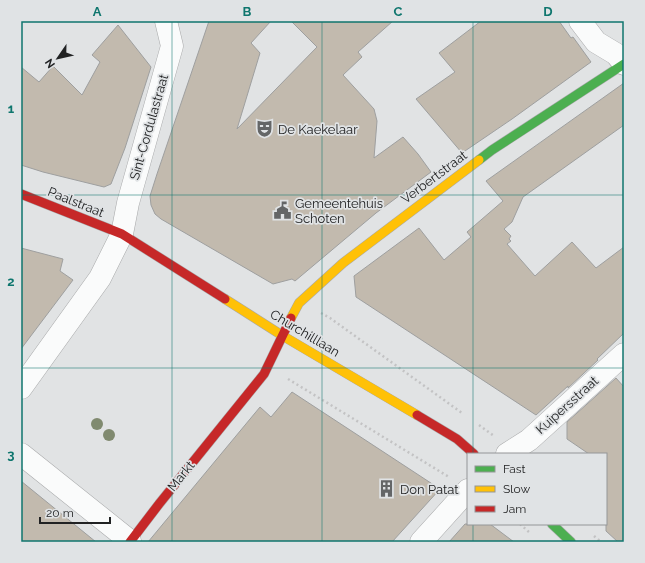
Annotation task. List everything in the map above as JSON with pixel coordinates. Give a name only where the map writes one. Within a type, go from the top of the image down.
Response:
[{"type":"street","name":"Sint-Cordulastraat","points":[[122,234],[128,203],[172,46],[166,21]]},
{"type":"street","points":[[580,21],[596,42],[616,54],[624,64]]},
{"type":"street","name":"Verbertstraat","points":[[284,336],[299,303],[343,263],[486,154],[624,64]]},
{"type":"street","name":"Paalstraat","points":[[21,194],[122,234]]},
{"type":"street","name":"Churchilllaan","points":[[122,234],[284,336],[456,438],[473,453]]},
{"type":"street","points":[[21,388],[100,278],[122,234]]},
{"type":"street","name":"Markt","points":[[21,454],[130,542],[264,374],[284,336]]},
{"type":"street","name":"Kuipersstraat","points":[[508,453],[529,440],[624,354]]},
{"type":"street","points":[[421,542],[462,485]]},
{"type":"street","points":[[553,525],[571,542]]},
{"type":"path","points":[[299,303],[330,318],[466,416]]},
{"type":"path","points":[[286,378],[462,485]]},
{"type":"path","points":[[478,425],[498,439],[508,453]]},
{"type":"building","points":[[209,21],[271,21],[251,43],[260,53],[237,129],[317,47],[291,21],[393,21],[358,52],[362,57],[343,75],[374,109],[377,121],[374,158],[403,137],[431,172],[376,213],[295,281],[292,279],[273,284],[161,219],[155,214],[151,205],[150,196]]},
{"type":"building","points":[[481,21],[559,21],[591,62],[462,153],[416,99],[455,72],[439,53]]},
{"type":"building","points":[[118,25],[151,67],[125,148],[111,184],[104,187],[21,165],[21,67],[39,82],[53,66],[82,95],[100,62],[92,55]]},
{"type":"building","points":[[624,83],[624,125],[523,197],[512,222],[504,229],[511,236],[509,239],[511,241],[507,244],[535,276],[572,242],[596,268],[624,247],[624,333],[568,388],[568,386],[536,415],[356,297],[354,276],[419,228],[444,260],[471,237],[467,232],[503,201],[486,181]]},
{"type":"building","points":[[21,248],[63,259],[60,271],[73,280],[21,349]]},
{"type":"building","points":[[616,378],[624,387],[624,542],[618,542],[606,531],[607,453],[588,453],[567,439],[567,422]]},
{"type":"building","points":[[292,392],[440,489],[392,542],[148,542],[260,407],[271,417]]},
{"type":"building","points":[[21,481],[96,542],[21,542]]},
{"type":"building","points":[[465,524],[467,524],[491,525],[514,542],[449,542]]},
{"type":"traffic: fast","points":[[479,160],[624,64]]},
{"type":"traffic: fast","points":[[553,525],[571,542]]},
{"type":"traffic: slow","points":[[291,318],[299,303],[343,263],[479,160]]},
{"type":"traffic: slow","points":[[225,299],[283,336],[417,415]]},
{"type":"traffic: jam","points":[[21,194],[122,234],[225,299]]},
{"type":"traffic: jam","points":[[130,542],[264,374],[291,318]]},
{"type":"traffic: jam","points":[[417,415],[457,439],[473,453]]},
{"type":"place","name":"De Kaekelaar","points":[[265,129]]},
{"type":"place","name":"Gemeentehuis Schoten","points":[[282,210]]},
{"type":"place","name":"Don Patat","points":[[387,489]]}]
